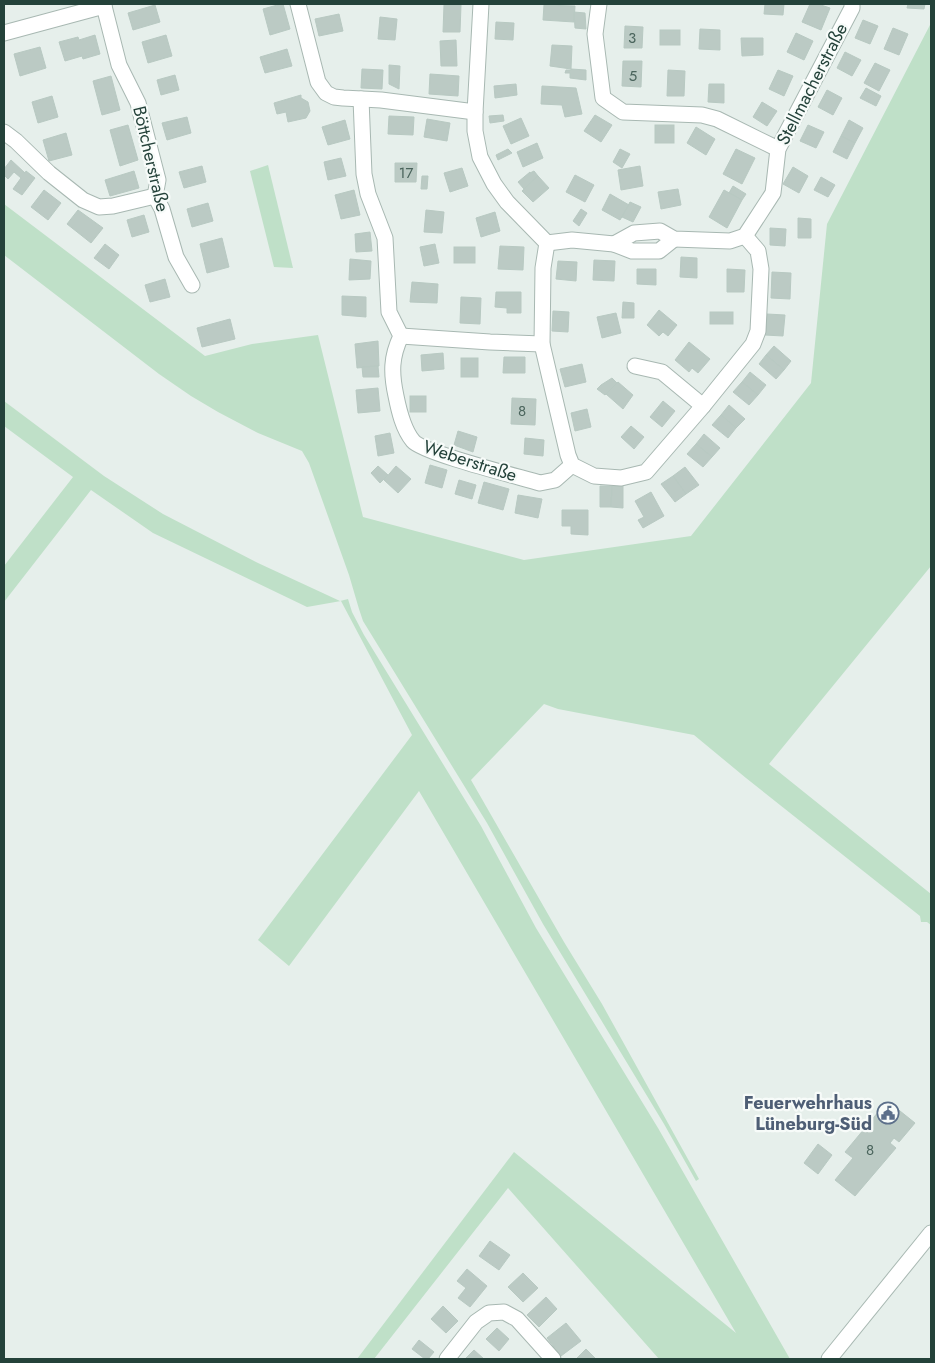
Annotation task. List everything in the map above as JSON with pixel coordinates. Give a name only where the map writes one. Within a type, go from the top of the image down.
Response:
[{"type":"street","points":[[298,4],[318,82],[326,93],[334,97],[475,112]]},
{"type":"street","points":[[481,4],[475,112],[475,132],[480,157],[507,202],[547,243]]},
{"type":"street","points":[[599,4],[596,34],[603,98],[623,112],[702,115],[717,118],[778,149]]},
{"type":"street","name":"Stellmacherstraße","points":[[745,236],[773,193],[778,149],[852,8],[852,4]]},
{"type":"street","points":[[4,33],[104,5]]},
{"type":"street","name":"Böttcherstraße","points":[[104,5],[119,65],[138,103],[158,180],[155,196],[162,209],[176,257],[192,284]]},
{"type":"street","points":[[361,99],[361,137],[364,174],[368,194],[385,238],[390,312],[401,336],[542,344]]},
{"type":"street","points":[[4,132],[16,141],[49,174],[83,200],[98,206],[113,206],[155,196]]},
{"type":"street","points":[[660,231],[674,239],[730,241],[745,236],[758,251],[761,268],[758,331],[753,344],[646,472],[621,478],[594,476],[572,465],[542,344],[542,268],[547,243],[572,240],[614,244],[634,233],[660,231]]},
{"type":"street","name":"Weberstraße","points":[[401,336],[395,349],[392,363],[394,388],[404,426],[414,443],[432,452],[540,483],[554,480],[572,465]]},
{"type":"street","points":[[635,366],[662,372],[703,406]]},
{"type":"street","points":[[829,1359],[931,1233]]},
{"type":"street","points":[[447,1359],[476,1322],[489,1313],[504,1312],[517,1319],[553,1359]]},
{"type":"green space","points":[[931,23],[931,566],[769,764],[931,894],[931,925],[927,922],[921,922],[920,916],[694,735],[558,709],[544,704],[471,780],[564,942],[602,1004],[699,1179],[696,1181],[664,1124],[543,924],[487,823],[363,621],[349,575],[309,463],[302,451],[258,433],[191,396],[159,374],[4,255],[4,204],[205,356],[252,344],[318,335],[363,517],[524,560],[691,536],[811,383],[827,224]]},
{"type":"green space","points":[[268,165],[293,268],[274,267],[250,171]]},
{"type":"green space","points":[[4,401],[104,476],[163,514],[258,563],[340,601],[348,599],[352,612],[364,635],[481,826],[536,928],[658,1128],[790,1359],[659,1359],[508,1188],[374,1359],[357,1359],[514,1152],[736,1333],[419,791],[289,966],[258,940],[412,735],[341,601],[307,607],[153,533],[91,490],[4,602],[4,566],[73,477],[4,426]]},
{"type":"building","points":[[283,4],[290,29],[270,35],[263,9]]},
{"type":"building","points":[[765,4],[784,4],[783,15],[764,14]]},
{"type":"building","points":[[810,4],[818,4],[830,8],[821,30],[802,22]]},
{"type":"building","points":[[908,4],[925,4],[924,9],[907,8]]},
{"type":"building","points":[[155,5],[160,22],[133,30],[128,13]]},
{"type":"building","points":[[444,5],[461,5],[460,32],[443,32]]},
{"type":"building","points":[[544,5],[575,6],[574,22],[543,20]]},
{"type":"building","points":[[574,12],[585,13],[586,29],[575,28]]},
{"type":"building","points":[[339,14],[343,31],[319,36],[315,19]]},
{"type":"building","points":[[380,17],[397,19],[395,40],[378,39]]},
{"type":"building","points":[[863,20],[878,26],[870,44],[855,38]]},
{"type":"building","points":[[496,22],[514,23],[513,40],[495,39]]},
{"type":"building","points":[[625,26],[643,27],[642,48],[624,48]]},
{"type":"building","points":[[893,28],[908,34],[899,55],[884,49]]},
{"type":"building","points":[[700,29],[720,30],[720,50],[699,49]]},
{"type":"building","points":[[660,30],[680,30],[680,45],[660,45]]},
{"type":"building","points":[[796,33],[813,41],[804,60],[787,52]]},
{"type":"building","points":[[95,35],[100,54],[83,59],[82,56],[65,61],[59,42],[78,37],[79,40]]},
{"type":"building","points":[[166,35],[172,56],[148,63],[142,42]]},
{"type":"building","points":[[741,38],[763,38],[763,55],[742,56]]},
{"type":"building","points":[[456,40],[457,66],[441,66],[440,41]]},
{"type":"building","points":[[552,45],[572,46],[571,69],[550,66]]},
{"type":"building","points":[[40,47],[46,68],[20,76],[14,54]]},
{"type":"building","points":[[287,49],[292,66],[265,73],[260,57]]},
{"type":"building","points":[[845,52],[861,60],[852,76],[837,68]]},
{"type":"building","points":[[623,61],[642,61],[641,87],[622,86]]},
{"type":"building","points":[[875,63],[890,70],[879,91],[864,83]]},
{"type":"building","points":[[389,65],[400,66],[399,89],[389,84]]},
{"type":"building","points":[[362,69],[383,70],[382,89],[361,88]]},
{"type":"building","points":[[566,70],[586,70],[586,80],[570,78],[570,73],[565,73]]},
{"type":"building","points":[[668,70],[685,71],[684,96],[667,96]]},
{"type":"building","points":[[778,70],[793,76],[784,96],[769,89]]},
{"type":"building","points":[[430,74],[459,76],[458,96],[429,94]]},
{"type":"building","points":[[175,75],[179,90],[161,95],[157,80]]},
{"type":"building","points":[[111,76],[120,110],[102,115],[93,81]]},
{"type":"building","points":[[516,84],[517,95],[495,98],[494,86]]},
{"type":"building","points":[[709,84],[724,84],[724,103],[708,102]]},
{"type":"building","points":[[542,86],[576,88],[582,114],[565,117],[562,105],[541,104]]},
{"type":"building","points":[[866,88],[881,96],[876,106],[860,98]]},
{"type":"building","points":[[827,90],[842,98],[833,115],[818,107]]},
{"type":"building","points":[[301,95],[301,98],[308,102],[310,111],[306,118],[288,122],[286,112],[277,114],[274,103]]},
{"type":"building","points":[[52,96],[58,117],[38,123],[32,102]]},
{"type":"building","points":[[762,102],[777,111],[767,126],[753,117]]},
{"type":"building","points":[[503,115],[504,121],[490,123],[489,116]]},
{"type":"building","points":[[595,115],[612,125],[601,142],[584,131]]},
{"type":"building","points":[[389,116],[414,117],[413,135],[388,134]]},
{"type":"building","points":[[187,117],[191,133],[167,140],[162,123]]},
{"type":"building","points":[[521,118],[529,136],[511,144],[503,126]]},
{"type":"building","points":[[427,119],[450,123],[447,141],[424,137]]},
{"type":"building","points":[[345,120],[350,139],[328,145],[322,127]]},
{"type":"building","points":[[849,120],[863,128],[855,143],[841,136]]},
{"type":"building","points":[[128,125],[138,160],[120,166],[110,130]]},
{"type":"building","points":[[655,125],[674,125],[674,143],[655,143]]},
{"type":"building","points":[[808,125],[824,132],[816,148],[800,141]]},
{"type":"building","points":[[696,127],[715,139],[706,155],[687,143]]},
{"type":"building","points":[[66,133],[72,155],[49,161],[43,140]]},
{"type":"building","points":[[841,136],[855,143],[847,159],[833,152]]},
{"type":"building","points":[[537,143],[543,158],[523,167],[517,152]]},
{"type":"building","points":[[508,149],[512,153],[498,160],[496,155]]},
{"type":"building","points":[[620,149],[630,154],[622,168],[613,162]]},
{"type":"building","points":[[736,149],[755,158],[742,184],[723,174]]},
{"type":"building","points":[[341,158],[346,176],[328,180],[324,162]]},
{"type":"building","points":[[11,160],[25,173],[26,171],[35,178],[22,195],[13,189],[21,178],[14,172],[8,179],[4,175],[4,169]]},
{"type":"building","points":[[395,163],[417,163],[416,182],[395,182]]},
{"type":"building","points":[[202,166],[206,182],[184,188],[179,172]]},
{"type":"building","points":[[640,166],[643,186],[621,190],[618,170]]},
{"type":"building","points":[[793,167],[808,176],[799,193],[783,184]]},
{"type":"building","points":[[462,168],[468,186],[450,192],[444,173]]},
{"type":"building","points":[[134,171],[139,188],[110,196],[105,180]]},
{"type":"building","points":[[534,171],[538,176],[524,189],[518,182]]},
{"type":"building","points":[[575,175],[594,185],[585,202],[566,192]]},
{"type":"building","points":[[422,176],[428,176],[427,189],[421,189]]},
{"type":"building","points":[[538,176],[549,188],[533,202],[522,191]]},
{"type":"building","points":[[821,177],[835,185],[828,197],[814,190]]},
{"type":"building","points":[[733,186],[746,194],[742,200],[729,193]]},
{"type":"building","points":[[678,189],[681,205],[661,209],[658,192]]},
{"type":"building","points":[[44,190],[61,203],[48,220],[31,207]]},
{"type":"building","points":[[354,190],[360,215],[341,219],[335,195]]},
{"type":"building","points":[[724,190],[742,200],[727,228],[709,217]]},
{"type":"building","points":[[610,194],[629,205],[620,220],[602,210]]},
{"type":"building","points":[[630,202],[641,207],[633,222],[622,217]]},
{"type":"building","points":[[208,203],[213,221],[192,227],[187,209]]},
{"type":"building","points":[[581,209],[587,213],[579,226],[573,221]]},
{"type":"building","points":[[78,210],[103,228],[91,243],[67,224]]},
{"type":"building","points":[[426,210],[444,212],[442,233],[424,232]]},
{"type":"building","points":[[495,212],[500,231],[481,237],[476,218]]},
{"type":"building","points":[[144,215],[149,232],[132,237],[127,220]]},
{"type":"building","points":[[798,218],[811,219],[811,238],[798,238]]},
{"type":"building","points":[[770,228],[786,229],[785,246],[770,245]]},
{"type":"building","points":[[370,232],[372,251],[356,252],[355,234]]},
{"type":"building","points":[[222,238],[229,267],[207,273],[200,244]]},
{"type":"building","points":[[105,244],[119,255],[109,269],[94,258]]},
{"type":"building","points":[[435,244],[439,263],[424,266],[420,247]]},
{"type":"building","points":[[500,246],[524,247],[523,270],[498,269]]},
{"type":"building","points":[[454,247],[475,247],[475,263],[454,263]]},
{"type":"building","points":[[681,257],[697,258],[697,278],[680,277]]},
{"type":"building","points":[[350,259],[371,261],[370,279],[349,280]]},
{"type":"building","points":[[594,260],[615,261],[614,281],[593,280]]},
{"type":"building","points":[[558,261],[577,262],[576,281],[556,279]]},
{"type":"building","points":[[637,269],[656,269],[656,285],[637,284]]},
{"type":"building","points":[[727,269],[745,270],[744,292],[727,292]]},
{"type":"building","points":[[772,272],[791,273],[790,299],[771,298]]},
{"type":"building","points":[[165,279],[170,297],[150,302],[145,285]]},
{"type":"building","points":[[412,282],[438,284],[437,303],[410,302]]},
{"type":"building","points":[[496,292],[521,292],[521,313],[507,313],[507,308],[495,307]]},
{"type":"building","points":[[342,296],[366,297],[366,317],[342,315]]},
{"type":"building","points":[[461,297],[481,298],[480,324],[460,323]]},
{"type":"building","points":[[623,302],[634,303],[634,318],[622,318]]},
{"type":"building","points":[[659,310],[677,325],[668,336],[663,332],[659,336],[647,325]]},
{"type":"building","points":[[553,311],[569,312],[568,332],[552,331]]},
{"type":"building","points":[[710,312],[733,312],[733,324],[710,324]]},
{"type":"building","points":[[616,313],[621,333],[602,338],[597,317]]},
{"type":"building","points":[[767,314],[785,315],[783,336],[765,335]]},
{"type":"building","points":[[230,319],[235,339],[202,347],[197,328]]},
{"type":"building","points":[[378,341],[379,366],[357,368],[355,344]]},
{"type":"building","points":[[689,342],[710,359],[698,373],[692,368],[689,372],[675,360]]},
{"type":"building","points":[[774,346],[791,361],[784,370],[766,355]]},
{"type":"building","points":[[443,353],[444,369],[422,371],[421,355]]},
{"type":"building","points":[[766,355],[784,370],[776,379],[759,364]]},
{"type":"building","points":[[504,357],[525,357],[525,373],[503,373]]},
{"type":"building","points":[[461,358],[478,358],[478,377],[461,377]]},
{"type":"building","points":[[582,364],[586,382],[565,387],[560,369]]},
{"type":"building","points":[[378,366],[379,377],[363,377],[362,367]]},
{"type":"building","points":[[750,372],[766,385],[758,395],[742,382]]},
{"type":"building","points":[[612,378],[617,383],[605,395],[597,389],[601,385]]},
{"type":"building","points":[[618,382],[633,395],[623,409],[606,394]]},
{"type":"building","points":[[742,382],[758,395],[749,405],[733,392]]},
{"type":"building","points":[[378,388],[380,411],[358,413],[356,390]]},
{"type":"building","points":[[410,396],[426,396],[426,412],[410,412]]},
{"type":"building","points":[[512,398],[536,399],[535,425],[511,424]]},
{"type":"building","points":[[663,401],[675,411],[662,427],[650,417]]},
{"type":"building","points":[[729,405],[745,419],[736,428],[721,415]]},
{"type":"building","points":[[587,409],[591,427],[575,431],[571,413]]},
{"type":"building","points":[[721,415],[736,428],[728,438],[712,425]]},
{"type":"building","points":[[631,426],[644,437],[634,449],[621,437]]},
{"type":"building","points":[[458,431],[477,437],[473,452],[454,445]]},
{"type":"building","points":[[390,433],[394,453],[378,456],[375,436]]},
{"type":"building","points":[[704,434],[720,448],[712,457],[696,444]]},
{"type":"building","points":[[525,438],[544,440],[543,456],[524,454]]},
{"type":"building","points":[[696,444],[712,457],[703,467],[687,454]]},
{"type":"building","points":[[430,465],[447,470],[442,488],[425,483]]},
{"type":"building","points":[[378,466],[388,475],[380,483],[371,473]]},
{"type":"building","points":[[396,466],[411,479],[398,493],[384,480]]},
{"type":"building","points":[[685,467],[699,485],[686,494],[673,476]]},
{"type":"building","points":[[673,476],[686,494],[675,502],[661,484]]},
{"type":"building","points":[[459,480],[476,485],[472,499],[455,494]]},
{"type":"building","points":[[484,482],[509,489],[503,510],[478,503]]},
{"type":"building","points":[[600,486],[612,486],[611,507],[600,507]]},
{"type":"building","points":[[612,486],[623,486],[623,508],[611,507]]},
{"type":"building","points":[[651,492],[664,516],[643,528],[638,520],[644,517],[635,501]]},
{"type":"building","points":[[518,495],[542,499],[538,518],[515,513]]},
{"type":"building","points":[[562,510],[588,510],[588,535],[571,534],[571,526],[562,526]]},
{"type":"building","points":[[884,1105],[892,1111],[895,1107],[915,1123],[899,1142],[894,1138],[890,1143],[896,1148],[855,1196],[835,1180],[853,1158],[845,1152]]},
{"type":"building","points":[[818,1144],[832,1155],[818,1174],[804,1163]]},
{"type":"building","points":[[490,1241],[510,1255],[499,1270],[479,1256]]},
{"type":"building","points":[[467,1269],[487,1286],[470,1307],[458,1298],[466,1288],[457,1281]]},
{"type":"building","points":[[523,1273],[538,1288],[523,1302],[508,1287]]},
{"type":"building","points":[[546,1297],[557,1309],[539,1327],[527,1315]]},
{"type":"building","points":[[443,1306],[458,1321],[446,1333],[431,1319]]},
{"type":"building","points":[[566,1323],[581,1341],[561,1356],[547,1338]]},
{"type":"building","points":[[497,1328],[509,1339],[499,1351],[486,1339]]},
{"type":"building","points":[[419,1340],[434,1352],[428,1359],[425,1359],[412,1349]]},
{"type":"building","points":[[586,1349],[596,1359],[576,1359]]},
{"type":"building","points":[[474,1350],[484,1359],[465,1359]]},
{"type":"place","name":"Feuerwehrhaus Lüneburg-Süd","points":[[888,1113]]}]
